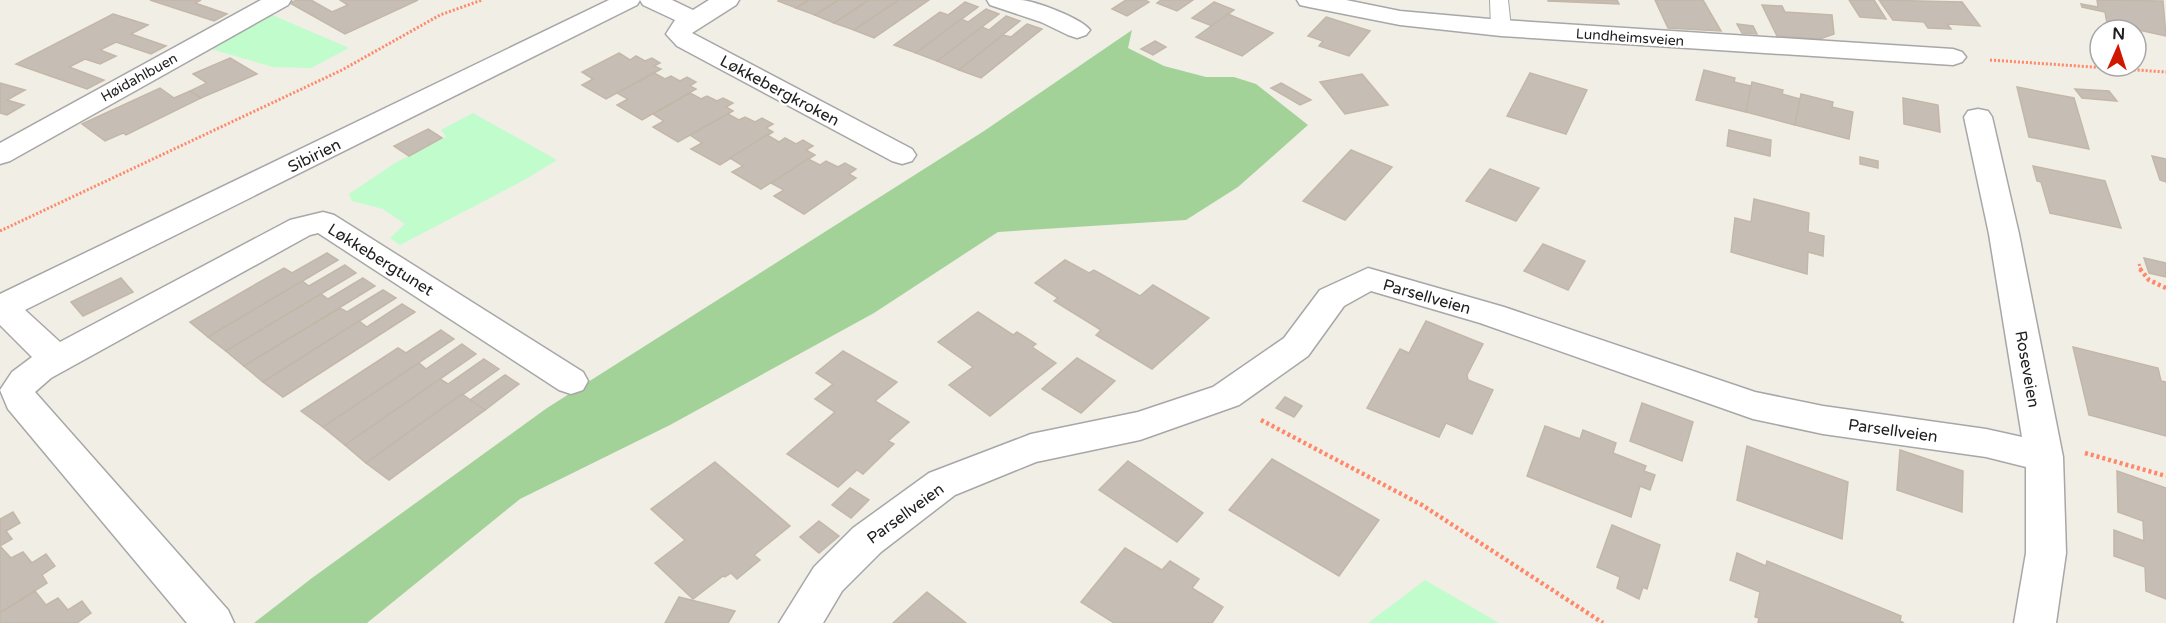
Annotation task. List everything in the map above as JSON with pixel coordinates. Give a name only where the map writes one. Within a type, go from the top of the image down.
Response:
[{"type":"street","name":"Høidahlbuen","points":[[0,155],[279,0]]},
{"type":"street","name":"Sibirien","points":[[1,308],[628,0]]},
{"type":"street","points":[[652,0],[693,19],[727,0]]},
{"type":"street","points":[[999,0],[1050,17],[1077,30]]},
{"type":"street","name":"Lundheimsveien","points":[[1309,0],[1400,18],[1501,28],[1953,57]]},
{"type":"street","name":"Løkkebergkroken","points":[[693,19],[682,26],[679,34],[686,41],[902,155]]},
{"type":"street","name":"Roseveien","points":[[1978,117],[2004,234],[2043,449],[2046,553],[2035,623]]},
{"type":"street","name":"Løkkebergtunet","points":[[213,623],[21,399],[16,391],[24,381],[57,360],[301,227],[323,222],[571,381]]},
{"type":"street","name":"Parsellveien","points":[[800,623],[828,579],[867,540],[942,484],[1032,449],[1140,426],[1226,396],[1296,347],[1332,298],[1368,279],[1492,315],[1753,405],[1823,420],[2043,449]]},
{"type":"street","points":[[1,308],[57,360]]},
{"type":"lane","points":[[1499,0],[1501,28]]},
{"type":"path","points":[[0,231],[342,70],[440,15],[482,0]]},
{"type":"path","points":[[1953,57],[2166,72]]},
{"type":"path","points":[[2139,264],[2141,273],[2158,286],[2166,288]]},
{"type":"path","points":[[1226,396],[1254,416],[1422,505],[1604,623]]},
{"type":"path","points":[[2043,449],[2166,476]]},
{"type":"green space","points":[[268,13],[349,48],[311,68],[273,67],[204,47]]},
{"type":"green space","points":[[1132,30],[1128,48],[1164,66],[1206,77],[1234,77],[1256,84],[1308,125],[1238,187],[1186,220],[998,232],[874,313],[670,425],[520,499],[367,623],[254,623],[312,578],[547,408],[984,131]]},
{"type":"green space","points":[[473,113],[557,160],[526,179],[400,245],[390,238],[405,224],[383,209],[352,201],[349,194],[395,163],[446,137],[441,130]]},
{"type":"green space","points":[[1425,580],[1499,623],[1368,623]]},
{"type":"building","points":[[150,0],[201,0],[195,3],[227,14],[214,21]]},
{"type":"building","points":[[297,0],[311,0],[332,12],[348,5],[340,0],[418,0],[345,34],[290,3]]},
{"type":"building","points":[[779,0],[809,0],[796,8],[778,1]]},
{"type":"building","points":[[809,0],[839,0],[815,15],[796,8]]},
{"type":"building","points":[[839,0],[869,0],[834,23],[815,15]]},
{"type":"building","points":[[869,0],[899,0],[854,30],[834,23]]},
{"type":"building","points":[[899,0],[929,0],[874,38],[854,30]]},
{"type":"building","points":[[1126,0],[1149,2],[1127,16],[1112,9]]},
{"type":"building","points":[[1161,0],[1193,0],[1177,11],[1157,3]]},
{"type":"building","points":[[1617,0],[1619,4],[1548,1]]},
{"type":"building","points":[[1655,0],[1703,0],[1721,31],[1668,28]]},
{"type":"building","points":[[1849,0],[1874,0],[1886,19],[1860,17]]},
{"type":"building","points":[[1879,0],[1962,2],[1980,26],[1947,24],[1951,29],[1928,28],[1924,22],[1893,20]]},
{"type":"building","points":[[2097,0],[2163,1],[2166,36],[2148,32],[2148,18],[2106,18],[2105,12],[2082,7],[2081,4],[2098,7]]},
{"type":"building","points":[[965,2],[978,7],[916,53],[894,45],[940,12],[948,15]]},
{"type":"building","points":[[1214,2],[1234,10],[1212,26],[1192,18]]},
{"type":"building","points":[[1762,5],[1782,6],[1785,12],[1832,15],[1834,34],[1820,39],[1777,36]]},
{"type":"building","points":[[986,9],[999,14],[937,61],[916,53],[961,19],[968,22]]},
{"type":"building","points":[[113,14],[148,25],[131,34],[166,46],[151,54],[116,42],[100,50],[116,56],[100,64],[85,59],[69,67],[104,80],[87,89],[16,64]]},
{"type":"building","points":[[1228,14],[1273,33],[1242,56],[1196,37]]},
{"type":"building","points":[[1006,16],[1020,21],[959,70],[937,61],[982,27],[989,30]]},
{"type":"building","points":[[1326,17],[1370,31],[1349,56],[1319,46],[1323,41],[1308,36]]},
{"type":"building","points":[[1027,24],[1042,29],[981,78],[959,70],[1003,35],[1011,37]]},
{"type":"building","points":[[1737,24],[1753,26],[1757,34],[1742,33]]},
{"type":"building","points":[[1155,41],[1166,47],[1153,55],[1141,49]]},
{"type":"building","points":[[619,53],[630,60],[636,56],[645,61],[652,58],[660,63],[654,66],[661,69],[606,99],[582,85],[593,79],[582,72]]},
{"type":"building","points":[[230,58],[257,74],[201,98],[190,91],[207,83],[193,74]]},
{"type":"building","points":[[1704,70],[1735,78],[1734,82],[1751,86],[1746,112],[1696,100]]},
{"type":"building","points":[[654,73],[665,79],[671,76],[680,81],[687,77],[696,82],[690,86],[696,89],[642,120],[617,105],[628,99],[617,93]]},
{"type":"building","points":[[1530,73],[1587,90],[1566,134],[1507,116]]},
{"type":"building","points":[[1362,74],[1388,105],[1345,114],[1320,82]]},
{"type":"building","points":[[1752,82],[1783,90],[1782,94],[1800,99],[1795,125],[1746,112]]},
{"type":"building","points":[[0,83],[25,90],[7,100],[24,105],[7,115],[0,113]]},
{"type":"building","points":[[1281,83],[1311,100],[1300,105],[1271,88]]},
{"type":"building","points":[[2017,87],[2074,98],[2089,149],[2029,137]]},
{"type":"building","points":[[160,88],[174,98],[190,91],[201,98],[126,135],[123,133],[105,141],[82,124]]},
{"type":"building","points":[[2075,89],[2109,91],[2117,101],[2082,98]]},
{"type":"building","points":[[690,93],[701,99],[707,96],[717,101],[723,98],[733,103],[726,107],[733,111],[678,142],[653,127],[664,121],[653,114]]},
{"type":"building","points":[[1801,94],[1833,102],[1832,107],[1853,112],[1849,139],[1795,125]]},
{"type":"building","points":[[1903,98],[1938,105],[1940,132],[1904,124]]},
{"type":"building","points":[[728,114],[739,120],[745,117],[755,122],[762,118],[773,124],[766,128],[773,132],[720,165],[691,149],[702,143],[690,135]]},
{"type":"building","points":[[428,129],[442,138],[409,156],[394,146]]},
{"type":"building","points":[[1729,130],[1771,140],[1770,156],[1727,146]]},
{"type":"building","points":[[767,135],[779,142],[785,138],[796,144],[803,140],[813,146],[806,150],[815,155],[761,189],[732,172],[743,166],[730,158]]},
{"type":"building","points":[[1351,150],[1392,167],[1345,220],[1303,201]]},
{"type":"building","points":[[2152,156],[2166,159],[2166,182],[2160,180]]},
{"type":"building","points":[[1860,157],[1878,161],[1878,168],[1860,164]]},
{"type":"building","points":[[808,159],[820,165],[826,161],[838,167],[845,163],[856,169],[849,174],[856,178],[804,214],[774,196],[784,190],[771,183]]},
{"type":"building","points":[[2033,166],[2105,181],[2121,228],[2050,213],[2041,182],[2037,181]]},
{"type":"building","points":[[1490,169],[1539,188],[1516,221],[1466,201]]},
{"type":"building","points":[[1754,199],[1809,213],[1808,232],[1824,236],[1823,256],[1808,252],[1807,274],[1731,252],[1735,218],[1751,222]]},
{"type":"building","points":[[1543,244],[1585,261],[1568,290],[1524,271]]},
{"type":"building","points":[[327,253],[338,260],[208,337],[190,322],[284,268],[292,273]]},
{"type":"building","points":[[2144,258],[2166,263],[2166,277],[2149,273]]},
{"type":"building","points":[[1065,260],[1089,273],[1094,270],[1140,296],[1153,285],[1209,318],[1152,369],[1096,335],[1101,330],[1054,301],[1058,298],[1035,283]]},
{"type":"building","points":[[345,265],[356,273],[226,351],[208,337],[302,281],[309,286]]},
{"type":"building","points":[[121,278],[133,292],[83,316],[71,302]]},
{"type":"building","points":[[363,278],[375,286],[244,366],[226,351],[321,294],[328,299]]},
{"type":"building","points":[[383,290],[396,298],[263,382],[244,366],[340,308],[347,312]]},
{"type":"building","points":[[402,304],[415,312],[283,397],[263,382],[359,321],[367,327]]},
{"type":"building","points":[[978,312],[1013,335],[1017,332],[1036,344],[1032,347],[1056,363],[990,416],[949,385],[973,367],[938,342]]},
{"type":"building","points":[[1426,321],[1483,344],[1467,375],[1468,380],[1493,390],[1472,434],[1446,423],[1439,437],[1367,408],[1400,349],[1409,353]]},
{"type":"building","points":[[441,330],[454,339],[323,427],[301,411],[398,348],[406,353]]},
{"type":"building","points":[[462,344],[476,354],[345,445],[323,427],[419,363],[426,369]]},
{"type":"building","points":[[2073,347],[2158,368],[2161,381],[2166,382],[2166,436],[2089,415]]},
{"type":"building","points":[[843,351],[897,382],[875,401],[909,422],[888,441],[894,444],[863,474],[857,470],[838,487],[787,454],[835,412],[815,399],[833,384],[816,373]]},
{"type":"building","points":[[1077,358],[1115,381],[1081,413],[1042,389]]},
{"type":"building","points":[[484,359],[499,369],[366,463],[345,445],[440,379],[448,384]]},
{"type":"building","points":[[505,375],[519,384],[485,410],[470,400]]},
{"type":"building","points":[[462,394],[485,410],[389,480],[366,463]]},
{"type":"building","points":[[1285,397],[1302,406],[1294,417],[1276,408]]},
{"type":"building","points":[[1642,403],[1693,422],[1682,461],[1630,441]]},
{"type":"building","points":[[1545,426],[1580,439],[1583,430],[1616,443],[1613,453],[1646,466],[1644,471],[1655,475],[1650,490],[1640,486],[1631,517],[1527,476]]},
{"type":"building","points":[[1747,446],[1848,482],[1842,539],[1737,500]]},
{"type":"building","points":[[1900,450],[1963,471],[1962,512],[1897,490]]},
{"type":"building","points":[[1272,459],[1379,520],[1339,576],[1229,510]]},
{"type":"building","points":[[1128,461],[1203,513],[1177,542],[1099,490]]},
{"type":"building","points":[[715,462],[790,526],[754,555],[760,560],[737,579],[731,573],[723,576],[693,599],[655,563],[685,540],[651,509]]},
{"type":"building","points":[[2117,471],[2166,488],[2166,599],[2146,591],[2145,567],[2114,556],[2114,530],[2144,541],[2143,521],[2118,512]]},
{"type":"building","points":[[850,488],[869,500],[851,518],[832,505]]},
{"type":"building","points":[[13,512],[20,523],[6,531],[12,539],[0,546],[0,519]]},
{"type":"building","points":[[819,521],[839,536],[819,553],[800,537]]},
{"type":"building","points":[[1612,525],[1660,545],[1647,589],[1643,587],[1639,599],[1617,588],[1620,577],[1597,567]]},
{"type":"building","points":[[0,546],[11,558],[23,552],[32,563],[46,554],[55,566],[42,575],[47,583],[0,613]]},
{"type":"building","points":[[1125,548],[1162,570],[1170,561],[1199,579],[1192,588],[1223,607],[1212,623],[1114,623],[1081,602]]},
{"type":"building","points":[[1737,553],[1766,566],[1767,561],[1901,616],[1900,621],[1904,623],[1758,623],[1759,618],[1755,617],[1760,592],[1730,580]]},
{"type":"building","points":[[35,591],[46,605],[58,598],[68,610],[82,601],[91,613],[77,623],[0,623],[0,613]]},
{"type":"building","points":[[927,592],[966,623],[893,623]]},
{"type":"building","points":[[679,597],[735,611],[728,623],[665,623]]}]
